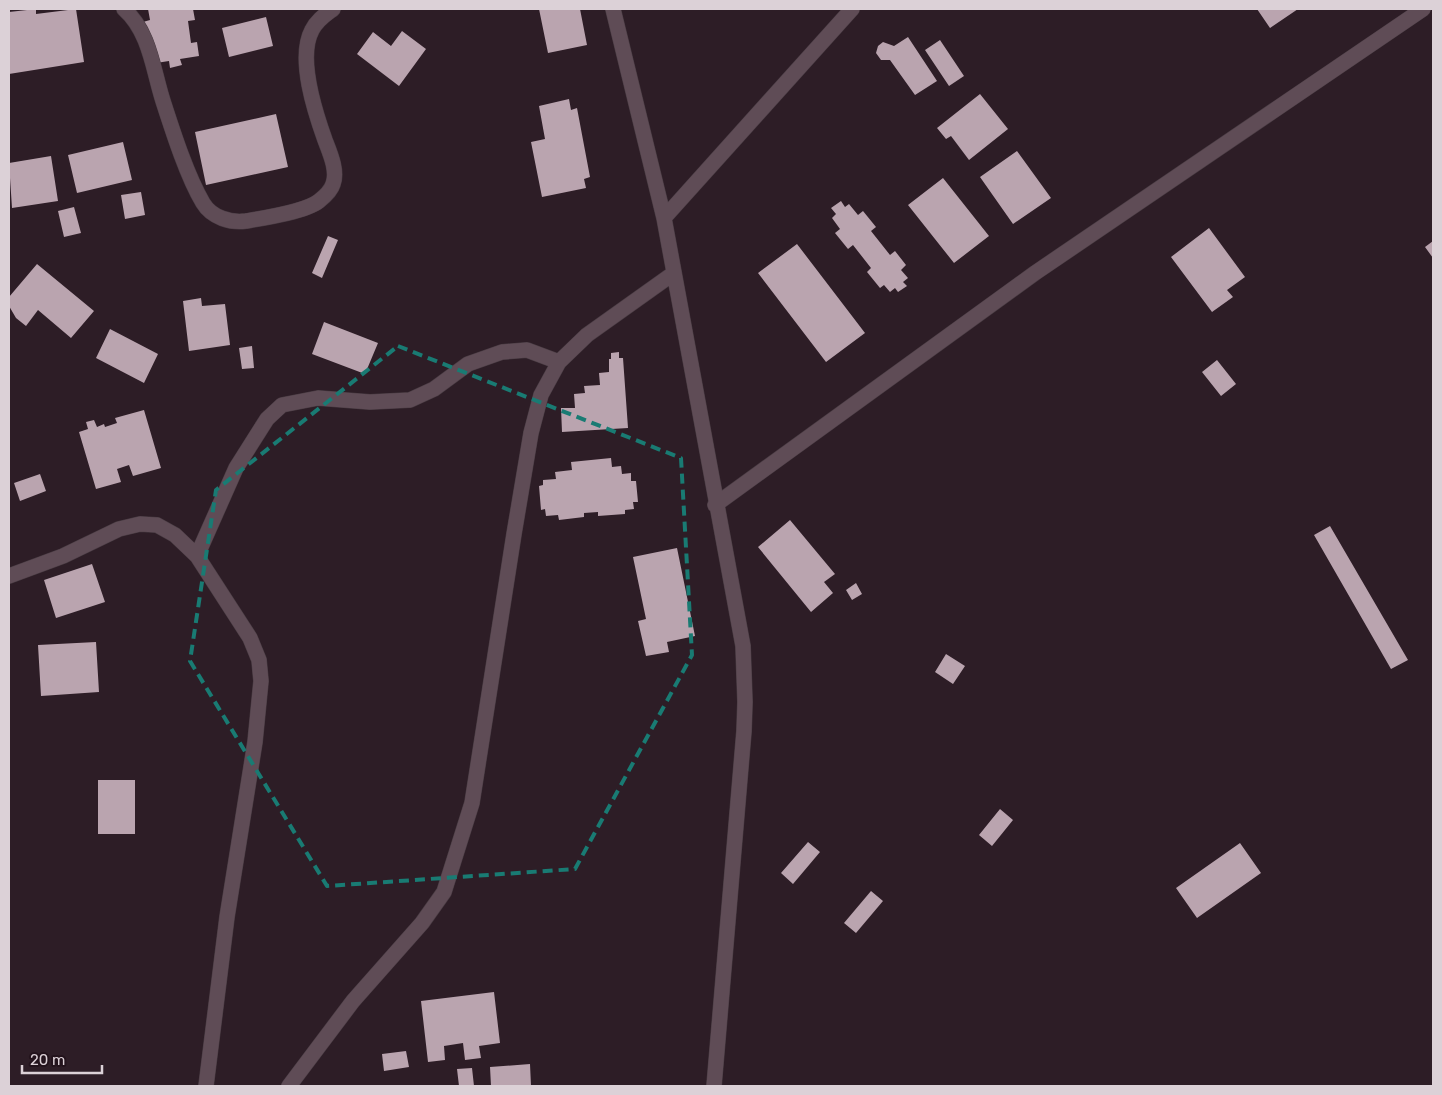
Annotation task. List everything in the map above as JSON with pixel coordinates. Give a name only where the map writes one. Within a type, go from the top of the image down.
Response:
[{"type":"street","points":[[124,9],[143,34],[163,101],[197,192],[205,206],[215,215],[236,222],[296,210],[317,203],[326,195],[333,184],[334,172],[331,156],[315,112],[307,67],[308,43],[312,30],[320,19],[333,9]]},
{"type":"street","points":[[613,9],[664,218],[715,505],[737,608],[743,646],[745,702],[714,1086]]},
{"type":"street","points":[[664,218],[852,9]]},
{"type":"street","points":[[715,505],[1035,272],[1423,9]]},
{"type":"street","points":[[289,1086],[353,1001],[422,923],[444,892],[472,803],[531,433],[541,395],[559,362],[587,335],[674,273]]},
{"type":"street","points":[[197,556],[236,468],[267,419],[282,405],[318,398],[370,402],[410,400],[434,389],[468,364],[502,352],[527,350],[559,362]]},
{"type":"street","points":[[9,576],[63,556],[119,529],[140,524],[157,525],[175,534],[197,556],[250,638],[259,660],[261,681],[255,742],[227,917],[206,1086]]},
{"type":"highlighted area","points":[[398,346],[681,458],[692,655],[575,869],[327,886],[190,661],[216,490]]},
{"type":"building","points":[[36,9],[36,14],[76,9],[84,62],[9,74],[9,12]]},
{"type":"building","points":[[148,9],[193,9],[195,20],[188,21],[191,43],[197,42],[199,56],[180,59],[182,65],[170,68],[169,61],[156,63],[143,22],[150,20]]},
{"type":"building","points":[[539,9],[580,9],[587,45],[548,53]]},
{"type":"building","points":[[1257,9],[1298,9],[1270,28]]},
{"type":"building","points":[[266,17],[273,46],[229,57],[222,28]]},
{"type":"building","points":[[402,31],[426,49],[399,86],[357,54],[373,32],[391,46]]},
{"type":"building","points":[[908,37],[937,81],[915,95],[890,60],[881,60],[876,53],[878,46],[883,42],[894,46]]},
{"type":"building","points":[[940,40],[964,76],[949,86],[925,50]]},
{"type":"building","points":[[980,94],[1008,129],[969,160],[951,136],[946,139],[937,128]]},
{"type":"building","points":[[569,99],[571,110],[577,108],[590,177],[584,179],[586,188],[542,197],[531,142],[545,139],[539,106]]},
{"type":"building","points":[[276,114],[288,167],[206,185],[195,132]]},
{"type":"building","points":[[123,142],[132,180],[77,193],[68,155]]},
{"type":"building","points":[[1017,151],[1051,198],[1013,224],[980,177]]},
{"type":"building","points":[[51,156],[58,201],[12,208],[9,163]]},
{"type":"building","points":[[943,178],[989,236],[954,263],[908,205]]},
{"type":"building","points":[[141,192],[145,215],[125,219],[121,195]]},
{"type":"building","points":[[841,201],[845,207],[849,204],[858,215],[863,211],[876,227],[871,231],[890,255],[895,251],[906,265],[901,270],[908,278],[903,282],[907,286],[898,292],[895,288],[890,292],[884,285],[880,288],[867,272],[871,268],[853,245],[848,249],[835,233],[840,229],[832,218],[836,214],[831,208]]},
{"type":"building","points":[[74,207],[81,233],[64,237],[58,211]]},
{"type":"building","points":[[1209,228],[1245,277],[1227,290],[1233,297],[1212,312],[1171,257]]},
{"type":"building","points":[[328,236],[338,240],[322,278],[312,273]]},
{"type":"building","points":[[1433,241],[1433,258],[1425,247]]},
{"type":"building","points":[[797,244],[865,333],[826,362],[758,273]]},
{"type":"building","points":[[37,264],[94,311],[71,338],[38,310],[26,326],[16,318],[9,306],[9,297]]},
{"type":"building","points":[[201,298],[202,306],[225,304],[230,345],[189,351],[183,301]]},
{"type":"building","points":[[324,322],[378,343],[365,374],[312,354]]},
{"type":"building","points":[[110,329],[158,354],[144,383],[96,358]]},
{"type":"building","points":[[252,346],[254,368],[242,369],[239,348]]},
{"type":"building","points":[[619,352],[619,358],[623,358],[628,428],[562,432],[561,408],[575,408],[574,394],[585,393],[584,386],[600,385],[599,373],[609,372],[611,353]]},
{"type":"building","points":[[1217,360],[1236,384],[1221,396],[1202,372]]},
{"type":"building","points":[[144,410],[161,468],[133,476],[129,465],[117,469],[121,482],[96,489],[79,432],[88,429],[86,422],[94,420],[97,427],[104,424],[105,427],[117,423],[115,418]]},
{"type":"building","points":[[611,458],[612,467],[621,466],[622,474],[631,473],[631,481],[636,481],[638,502],[633,502],[634,509],[625,510],[625,514],[598,516],[598,512],[584,513],[584,517],[559,520],[558,515],[546,516],[545,509],[541,510],[539,486],[543,485],[543,480],[556,479],[555,472],[572,470],[571,462]]},
{"type":"building","points":[[40,474],[46,491],[20,501],[14,483]]},
{"type":"building","points":[[790,520],[835,574],[824,582],[833,593],[811,612],[758,547]]},
{"type":"building","points":[[1330,526],[1408,660],[1391,669],[1314,535]]},
{"type":"building","points":[[677,548],[695,636],[667,642],[669,652],[646,656],[638,621],[646,619],[633,557]]},
{"type":"building","points":[[92,564],[105,602],[56,618],[44,580]]},
{"type":"building","points":[[856,583],[862,594],[852,600],[846,590]]},
{"type":"building","points":[[96,642],[99,692],[41,696],[38,645]]},
{"type":"building","points":[[946,654],[965,666],[953,684],[935,672]]},
{"type":"building","points":[[98,780],[135,780],[135,834],[98,834]]},
{"type":"building","points":[[1000,809],[1013,820],[992,846],[979,835]]},
{"type":"building","points":[[808,842],[820,852],[793,884],[781,873]]},
{"type":"building","points":[[1240,843],[1261,873],[1197,918],[1176,888]]},
{"type":"building","points":[[871,891],[883,901],[856,933],[844,923]]},
{"type":"building","points":[[494,992],[500,1043],[479,1046],[481,1058],[465,1060],[463,1043],[444,1046],[445,1060],[428,1062],[421,1001]]},
{"type":"building","points":[[406,1051],[409,1067],[384,1071],[382,1054]]},
{"type":"building","points":[[530,1064],[531,1086],[491,1086],[490,1067]]},
{"type":"building","points":[[472,1068],[474,1086],[459,1086],[457,1069]]}]
